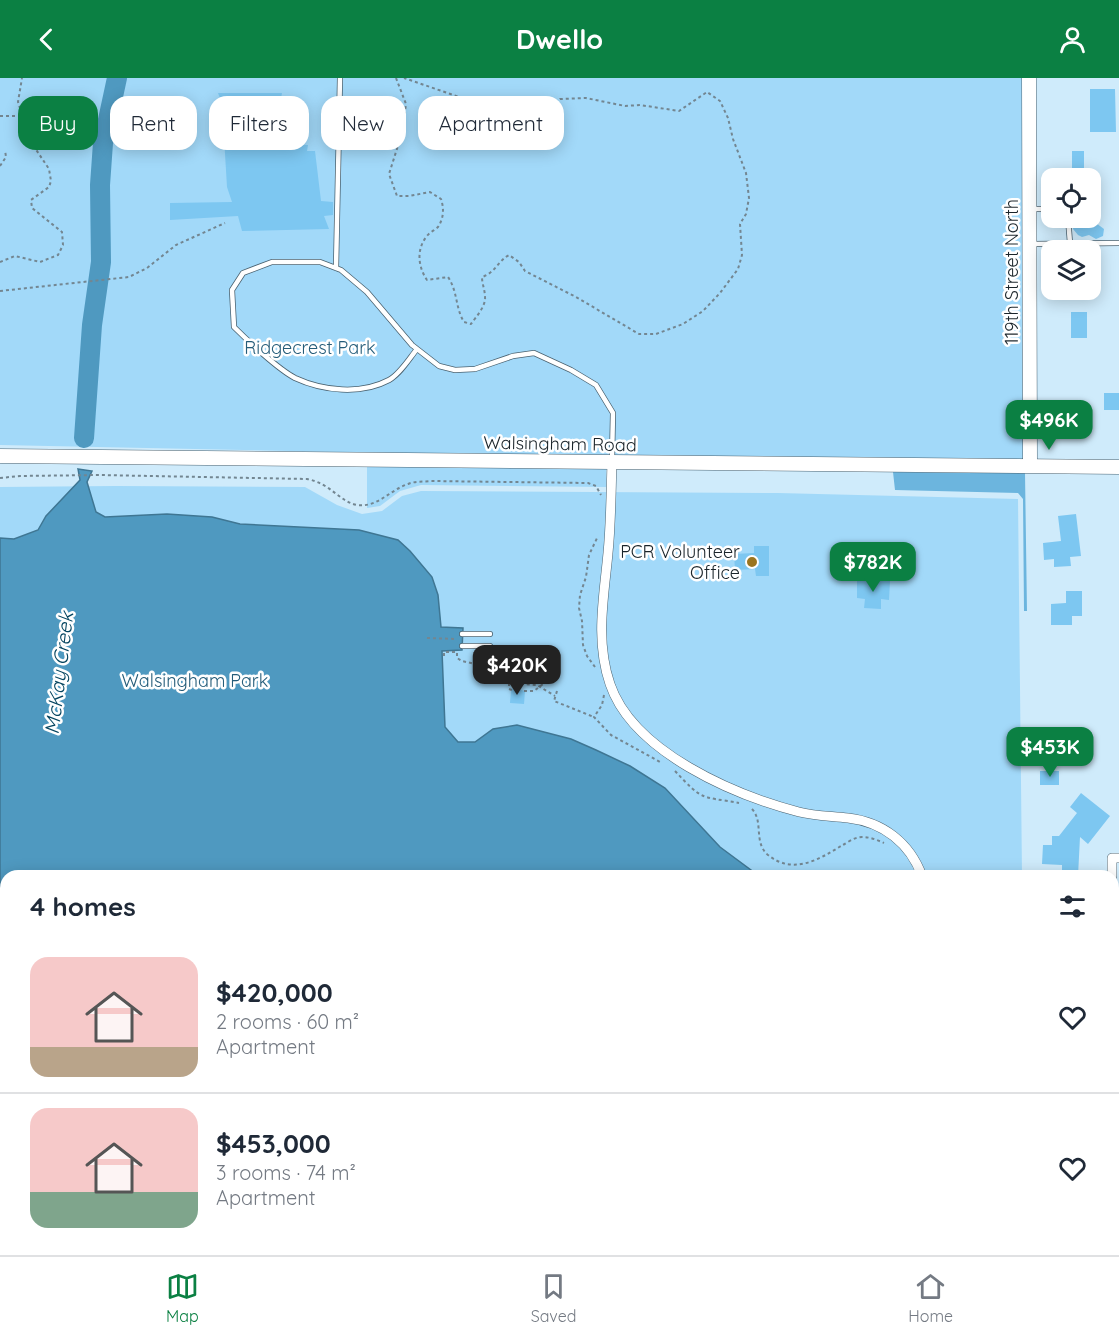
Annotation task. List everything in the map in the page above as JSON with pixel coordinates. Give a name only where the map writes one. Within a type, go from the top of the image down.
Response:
[{"type":"street","name":"119th Street North","points":[[1029,78],[1030,466]]},
{"type":"street","name":"Walsingham Road","points":[[0,456],[1119,467]]},
{"type":"street","points":[[612,462],[608,554],[600,622],[602,652],[609,682],[617,701],[631,721],[656,746],[683,764],[727,786],[798,812],[869,821],[889,831],[907,846],[920,870]]},
{"type":"street","points":[[1112,870],[1112,858],[1119,858]]},
{"type":"lane","points":[[336,268],[340,78]]},
{"type":"lane","points":[[1030,209],[1041,209]]},
{"type":"lane","points":[[1101,243],[1119,243]]},
{"type":"lane","points":[[1030,244],[1041,244]]},
{"type":"lane","points":[[417,349],[391,379],[373,387],[353,391],[317,385],[293,377],[234,327],[232,290],[243,273],[272,262],[320,262],[341,270],[367,292],[417,349],[439,366],[455,370],[475,369],[513,356],[534,353],[571,370],[596,385],[613,413],[612,462]]},
{"type":"lane","points":[[462,634],[490,634]]},
{"type":"lane","points":[[462,646],[490,646]]},
{"type":"path","points":[[19,96],[22,78]]},
{"type":"path","points":[[396,78],[406,104],[405,117],[389,174],[397,195],[409,196],[430,192],[441,199],[444,209],[438,227],[428,234],[421,244],[420,271],[427,280],[448,277],[455,287],[458,312],[464,322],[471,324],[482,308],[486,297],[482,277],[489,274],[502,259],[509,255],[519,262],[525,271],[639,334],[656,334],[683,324],[703,311],[738,269],[742,255],[740,224],[746,214],[749,198],[746,173],[720,101],[707,92],[679,111],[640,105],[625,106],[586,98],[560,99],[526,129],[508,139],[491,127],[491,108],[404,78]]},
{"type":"path","points":[[0,116],[18,116]]},
{"type":"path","points":[[0,166],[6,157],[5,150]]},
{"type":"path","points":[[0,262],[15,256],[40,262],[58,255],[63,245],[62,232],[32,208],[31,200],[49,187],[51,181],[49,168],[37,150]]},
{"type":"path","points":[[0,291],[129,277],[147,268],[176,244],[225,223]]},
{"type":"path","points":[[0,478],[99,475],[307,479],[319,482],[354,505],[366,506],[410,483],[431,482],[588,483],[596,486],[601,495]]},
{"type":"path","points":[[596,673],[583,645],[579,608],[589,555],[600,531]]},
{"type":"path","points":[[427,638],[439,638]]},
{"type":"path","points":[[474,646],[476,658],[491,674],[509,683],[537,685],[555,696]]},
{"type":"path","points":[[444,656],[444,652],[457,652],[457,658],[462,661],[485,666]]},
{"type":"path","points":[[504,681],[506,675]]},
{"type":"path","points":[[524,691],[534,691],[543,684],[544,678]]},
{"type":"path","points":[[509,683],[509,689],[512,690]]},
{"type":"path","points":[[557,691],[554,700],[594,717],[610,735],[675,771],[697,794],[710,799],[739,803],[753,809],[757,814],[758,838],[761,847],[778,861],[791,865],[802,865],[818,860],[861,837],[872,838],[887,844]]},
{"type":"path","points":[[594,717],[602,705],[604,692]]},
{"type":"green space","name":"Ridgecrest Park","points":[[0,78],[1022,78],[1030,466],[0,445]]},
{"type":"green space","points":[[367,466],[606,469],[606,487],[421,485],[400,491],[380,506],[367,508]]},
{"type":"green space","name":"Walsingham Park","points":[[0,487],[305,487],[337,505],[362,514],[382,511],[402,496],[421,491],[778,493],[1018,499],[1022,870],[0,870]]},
{"type":"shaded area","points":[[893,472],[1025,473],[1027,611],[1024,611],[1023,499],[1018,493],[895,490]]},
{"type":"water","points":[[78,469],[92,471],[87,482],[96,512],[105,517],[167,514],[212,517],[240,524],[359,530],[398,540],[432,577],[438,595],[441,627],[463,628],[462,650],[442,651],[445,727],[458,742],[475,742],[493,729],[517,725],[571,739],[630,766],[665,788],[720,847],[751,870],[0,870],[0,538],[14,539],[38,530],[46,516],[80,480]]},
{"type":"building","points":[[1090,89],[1115,89],[1116,132],[1090,132]]},
{"type":"building","points":[[218,93],[282,93],[281,96],[219,96]]},
{"type":"building","points":[[225,150],[315,151],[321,201],[333,202],[333,215],[324,216],[329,229],[242,231],[238,216],[170,220],[170,203],[232,202],[227,187]]},
{"type":"building","points":[[1072,151],[1084,151],[1084,168],[1072,168]]},
{"type":"building","points":[[1101,227],[1104,229],[1103,236],[1096,239],[1089,235],[1082,237],[1073,229]]},
{"type":"building","points":[[1071,312],[1087,312],[1087,338],[1071,338]]},
{"type":"building","points":[[1104,393],[1119,393],[1119,410],[1104,410]]},
{"type":"building","points":[[1076,514],[1081,556],[1070,557],[1071,566],[1054,567],[1054,559],[1044,560],[1043,543],[1061,541],[1058,516]]},
{"type":"building","name":"PCR Volunteer Office","points":[[754,546],[769,546],[769,576],[756,576],[755,569],[735,570],[734,554],[754,553]]},
{"type":"building","points":[[857,580],[890,581],[889,600],[881,599],[881,609],[864,608],[865,599],[857,598]]},
{"type":"building","points":[[1066,591],[1082,591],[1082,616],[1072,616],[1072,625],[1051,625],[1051,604],[1066,603]]},
{"type":"building","points":[[513,688],[525,691],[524,704],[510,703]]},
{"type":"building","points":[[1040,771],[1059,771],[1059,785],[1040,785]]},
{"type":"building","points":[[1081,793],[1110,816],[1088,844],[1080,837],[1078,870],[1062,870],[1062,865],[1042,864],[1043,845],[1052,845],[1052,836],[1059,836],[1077,813],[1070,807]]},
{"type":"waterway","name":"McKay Creek","points":[[84,438],[92,325],[101,262],[100,185],[103,143],[117,78]]},
{"type":"place","name":"PCR Volunteer Office","points":[[752,562]]}]
